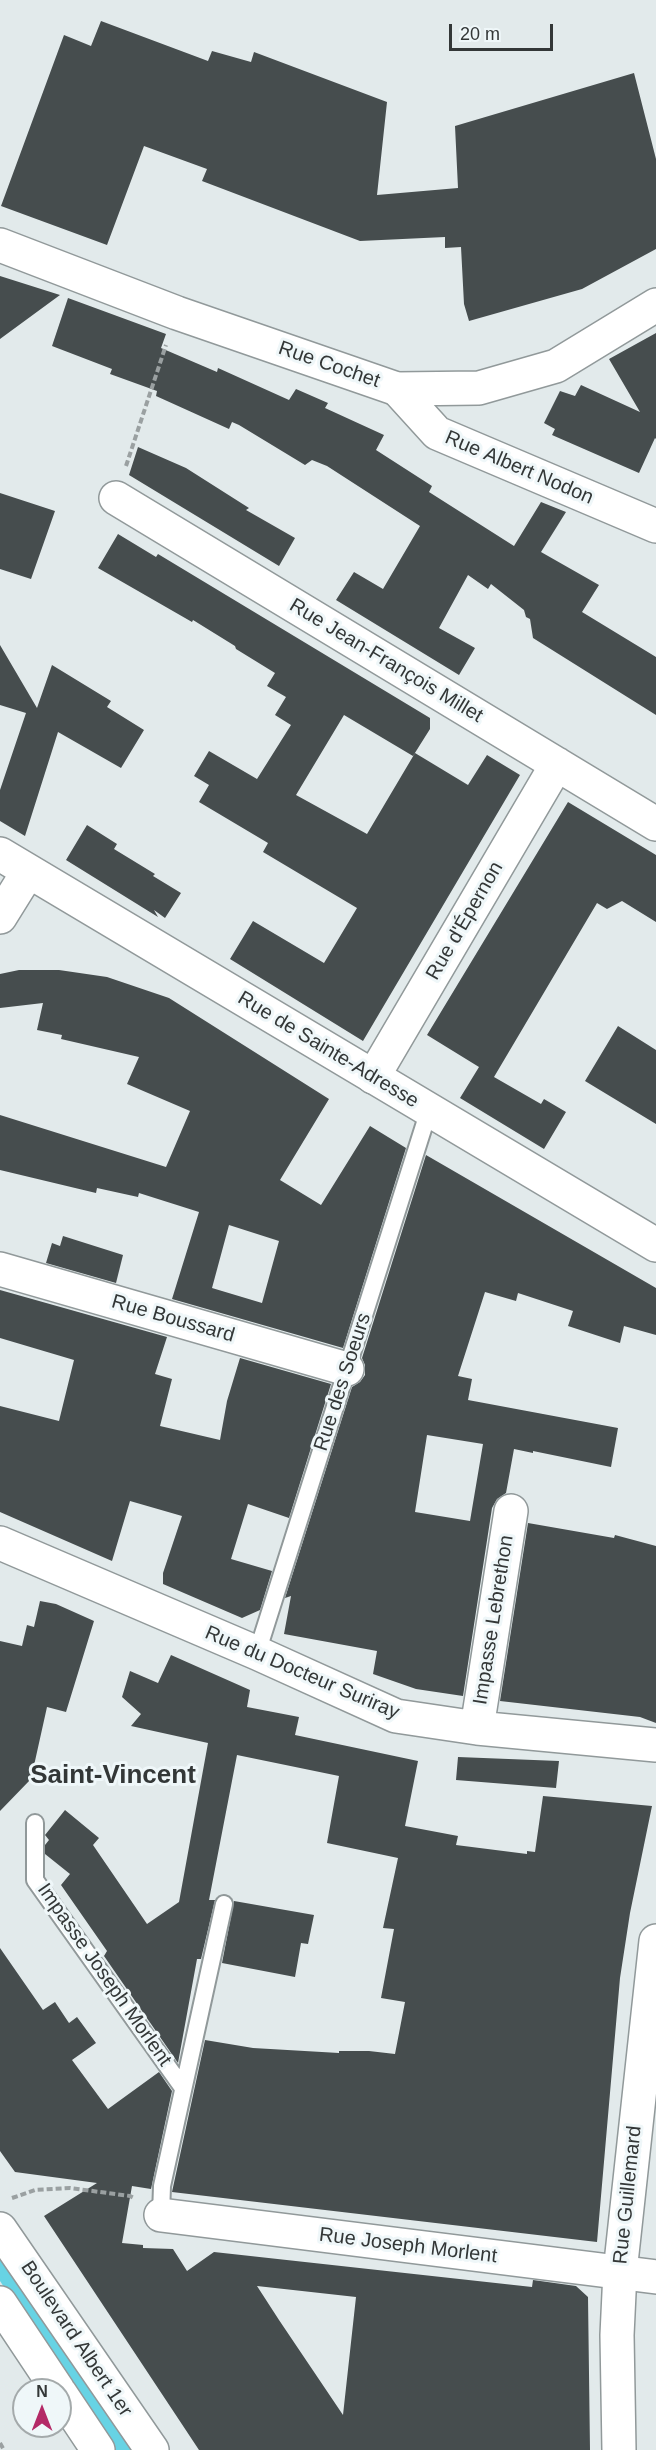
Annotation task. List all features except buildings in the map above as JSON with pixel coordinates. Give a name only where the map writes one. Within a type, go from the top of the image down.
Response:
[{"type":"street","name":"Rue Cochet","points":[[0,245],[177,313],[397,389],[479,388],[556,366],[656,305]]},
{"type":"street","name":"Rue Albert Nodon","points":[[397,389],[437,433],[656,526]]},
{"type":"street","name":"Rue Jean-François Millet","points":[[119,486],[557,764],[656,824]]},
{"type":"street","name":"Rue d'Épernon","points":[[373,1077],[557,764]]},
{"type":"street","name":"Rue de Sainte-Adresse","points":[[0,854],[656,1245]]},
{"type":"street","points":[[0,917],[28,872]]},
{"type":"street","name":"Rue Boussard","points":[[0,1269],[347,1369]]},
{"type":"street","name":"Impasse Lebrethon","points":[[477,1728],[511,1511]]},
{"type":"street","name":"Rue du Docteur Suriray","points":[[0,1543],[257,1653],[396,1716],[477,1728],[656,1745]]},
{"type":"street","name":"Rue Guillemard","points":[[619,2450],[617,2335],[620,2272],[649,2062],[656,1941]]},
{"type":"street","name":"Boulevard Albert 1er","points":[[4,2214],[152,2450]]},
{"type":"street","name":"Rue Joseph Morlent","points":[[161,2216],[656,2277]]},
{"type":"street","points":[[0,2303],[50,2378]]},
{"type":"street","points":[[72,2411],[98,2450]]},
{"type":"lane","name":"Rue des Soeurs","points":[[257,1653],[429,1110]]},
{"type":"lane","name":"Impasse Joseph Morlent","points":[[35,1823],[35,1880],[183,2088]]},
{"type":"lane","name":"Impasse Joseph Morlent","points":[[161,2216],[162,2186],[224,1904]]},
{"type":"path","points":[[119,486],[164,350]]},
{"type":"path","points":[[4,2214],[35,2190],[70,2188],[130,2196]]},
{"type":"path","points":[[0,2444],[4,2450]]},
{"type":"shaded area","points":[[0,2250],[132,2450],[110,2450],[72,2392],[72,2378],[63,2378],[0,2281]]},
{"type":"district","name":"Saint-Vincent","points":[[113,1776]]}]
